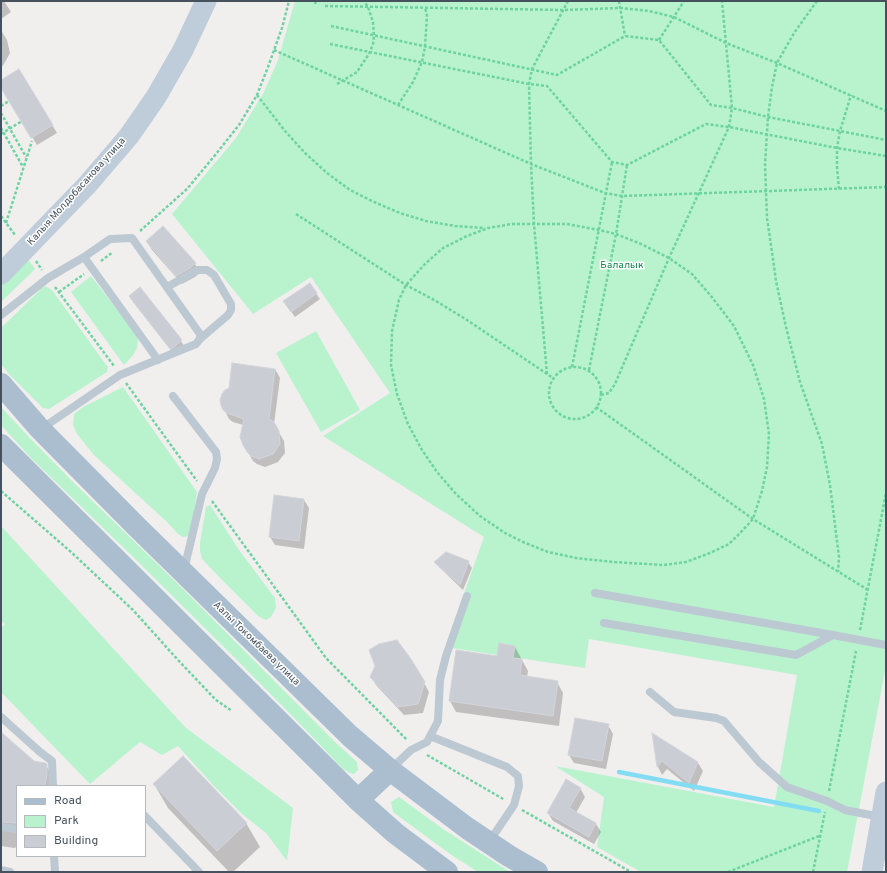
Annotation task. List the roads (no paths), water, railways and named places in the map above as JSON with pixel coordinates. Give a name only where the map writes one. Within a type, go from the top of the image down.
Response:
[{"type":"main road","name":"Аалы Токомбаева улица","points":[[1,384],[40,429],[350,736],[390,770],[466,828],[537,872]]},
{"type":"main road","points":[[1,445],[358,800],[395,833],[447,872]]},
{"type":"main road","points":[[358,800],[390,770]]},
{"type":"street","name":"Калыя Молдобасанова улица","points":[[1,274],[87,185],[129,136],[160,90],[183,50],[206,1]]},
{"type":"street","points":[[872,872],[886,792]]},
{"type":"lane","points":[[1,315],[48,278],[84,258],[110,239],[132,238],[200,334],[200,339]]},
{"type":"lane","points":[[84,258],[158,360]]},
{"type":"lane","points":[[40,429],[120,375],[196,344],[228,315],[231,310],[231,304],[214,275],[207,270],[198,270],[167,287]]},
{"type":"lane","points":[[174,396],[216,452],[217,459],[202,494],[184,573]]},
{"type":"lane","points":[[595,593],[886,645]]},
{"type":"lane","points":[[390,770],[414,748],[427,742],[438,721],[440,680],[446,656],[467,596]]},
{"type":"lane","points":[[604,623],[796,655],[833,635]]},
{"type":"lane","points":[[650,692],[674,712],[716,718],[724,721],[759,762],[787,787],[827,801],[845,810],[881,817]]},
{"type":"lane","points":[[1,717],[52,761],[53,785]]},
{"type":"lane","points":[[430,736],[507,767],[518,776],[519,786],[514,805],[488,842]]},
{"type":"lane","points":[[146,817],[199,872]]},
{"type":"lane","points":[[1,827],[16,829]]},
{"type":"lane","points":[[54,857],[55,872]]},
{"type":"lane","points":[[1,870],[10,872]]},
{"type":"waterway","points":[[619,772],[819,811]]},
{"type":"park label","name":"Балалык","points":[[622,266]]}]
